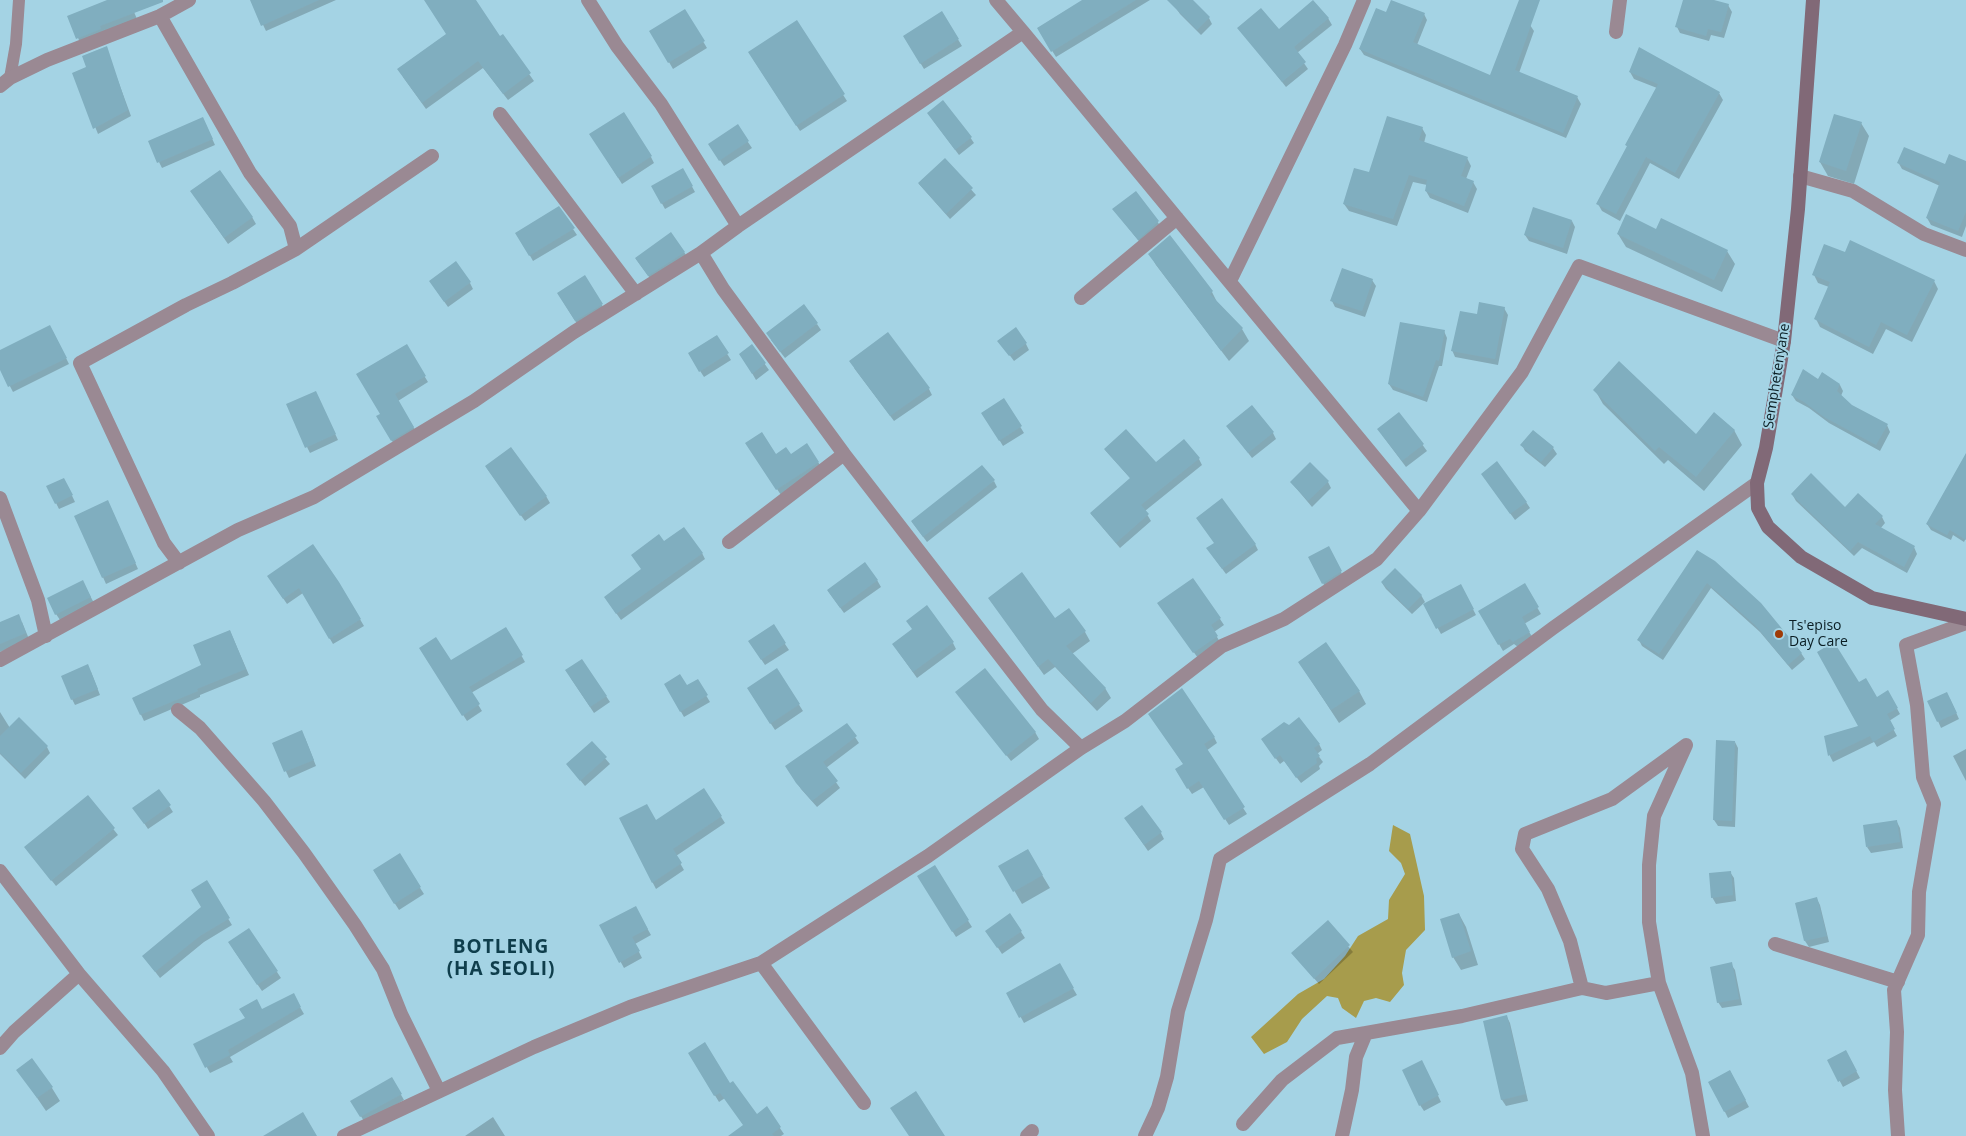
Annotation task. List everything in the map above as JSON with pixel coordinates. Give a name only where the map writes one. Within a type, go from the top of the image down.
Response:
[{"type":"main road","name":"Semphetenyane","points":[[1813,0],[1800,176],[1784,341],[1766,448],[1757,483],[1758,508],[1768,527],[1801,557],[1872,598],[1966,621]]},
{"type":"street","points":[[5,82],[47,60],[160,16],[189,0]]},
{"type":"street","points":[[588,0],[617,46],[661,104],[738,226]]},
{"type":"street","points":[[996,0],[1419,511]]},
{"type":"street","points":[[1230,281],[1345,45],[1364,0]]},
{"type":"street","points":[[1616,32],[1620,0]]},
{"type":"street","points":[[160,16],[250,173],[290,226],[296,249]]},
{"type":"street","points":[[0,660],[238,530],[314,498],[474,401],[574,332],[701,253],[1023,32]]},
{"type":"street","points":[[500,114],[636,294]]},
{"type":"street","points":[[178,563],[164,543],[80,363],[186,305],[296,249],[432,156]]},
{"type":"street","points":[[1800,176],[1853,191],[1924,234],[1966,250]]},
{"type":"street","points":[[1081,298],[1177,218]]},
{"type":"street","points":[[701,253],[723,289],[844,454],[1042,710],[1081,748]]},
{"type":"street","points":[[344,1136],[534,1047],[630,1007],[760,963],[928,856],[1081,748],[1125,721],[1222,646],[1284,619],[1377,559],[1419,511],[1522,372],[1579,266],[1784,341]]},
{"type":"street","points":[[729,542],[844,454]]},
{"type":"street","points":[[1145,1136],[1158,1108],[1167,1077],[1178,1011],[1206,920],[1220,859],[1370,764],[1553,628],[1757,483]]},
{"type":"street","points":[[0,498],[38,600],[46,636]]},
{"type":"street","points":[[1898,1136],[1895,1090],[1897,1032],[1894,990],[1918,935],[1919,892],[1934,804],[1923,777],[1917,705],[1906,645],[1966,621]]},
{"type":"street","points":[[178,710],[200,728],[264,801],[355,925],[383,969],[401,1014],[439,1091]]},
{"type":"street","points":[[1582,988],[1570,941],[1548,889],[1522,848],[1525,834],[1612,799],[1686,745],[1654,816],[1649,865],[1649,922],[1659,984],[1692,1073],[1703,1136]]},
{"type":"street","points":[[0,871],[79,974],[163,1070],[208,1136]]},
{"type":"street","points":[[1774,944],[1898,982]]},
{"type":"street","points":[[760,963],[864,1103]]},
{"type":"street","points":[[0,1048],[14,1032],[79,974]]},
{"type":"street","points":[[1243,1124],[1282,1080],[1337,1038],[1462,1016],[1582,988],[1606,993],[1659,984]]},
{"type":"street","points":[[1342,1136],[1352,1090],[1356,1057],[1366,1033]]},
{"type":"lane","points":[[5,82],[16,44],[19,0]]},
{"type":"shaded area","points":[[1393,825],[1410,834],[1424,896],[1425,930],[1406,950],[1402,973],[1404,985],[1390,1002],[1376,998],[1364,1001],[1356,1018],[1342,1008],[1338,998],[1327,996],[1302,1019],[1287,1042],[1264,1054],[1251,1037],[1298,994],[1324,979],[1345,956],[1358,936],[1388,919],[1389,900],[1405,874],[1401,863],[1389,851]]},
{"type":"building","points":[[107,0],[163,0],[163,2],[100,26],[101,29],[76,39],[67,16]]},
{"type":"building","points":[[250,0],[319,0],[261,26]]},
{"type":"building","points":[[424,0],[476,0],[500,36],[503,34],[531,73],[503,94],[478,61],[422,103],[397,69],[446,34]]},
{"type":"building","points":[[1082,0],[1136,0],[1051,52],[1037,28]]},
{"type":"building","points":[[1167,0],[1193,0],[1210,17],[1197,30]]},
{"type":"building","points":[[1313,0],[1329,18],[1294,47],[1306,62],[1282,82],[1237,28],[1261,8],[1279,29]]},
{"type":"building","points":[[1391,0],[1425,13],[1413,42],[1490,75],[1519,0],[1540,0],[1515,70],[1578,96],[1563,133],[1359,49],[1376,8],[1386,12]]},
{"type":"building","points":[[1683,0],[1714,0],[1729,4],[1721,32],[1708,29],[1706,36],[1675,27]]},
{"type":"building","points":[[685,9],[705,41],[668,63],[649,31]]},
{"type":"building","points":[[942,11],[959,39],[920,64],[903,36]]},
{"type":"building","points":[[797,20],[845,94],[796,126],[748,52]]},
{"type":"building","points":[[107,46],[128,110],[93,129],[72,73],[86,67],[82,56]]},
{"type":"building","points":[[1639,47],[1720,92],[1675,173],[1646,157],[1616,214],[1596,204],[1658,84],[1629,72]]},
{"type":"building","points":[[943,100],[972,137],[955,150],[927,113]]},
{"type":"building","points":[[624,112],[652,156],[618,178],[589,134]]},
{"type":"building","points":[[1834,114],[1862,122],[1846,171],[1819,162]]},
{"type":"building","points":[[1387,116],[1423,127],[1419,140],[1468,157],[1461,176],[1474,181],[1464,206],[1425,191],[1427,180],[1409,175],[1393,219],[1343,204],[1354,168],[1369,172]]},
{"type":"building","points":[[203,117],[213,139],[157,163],[148,141]]},
{"type":"building","points":[[738,124],[749,141],[719,161],[708,144]]},
{"type":"building","points":[[1904,147],[1945,164],[1949,154],[1966,161],[1966,212],[1958,231],[1926,218],[1940,182],[1897,163]]},
{"type":"building","points":[[945,158],[973,188],[946,214],[918,183]]},
{"type":"building","points":[[683,168],[693,186],[661,204],[651,186]]},
{"type":"building","points":[[220,170],[253,217],[224,238],[190,191]]},
{"type":"building","points":[[1136,191],[1159,221],[1138,240],[1112,209]]},
{"type":"building","points":[[559,206],[575,228],[529,256],[515,233]]},
{"type":"building","points":[[1533,207],[1572,220],[1563,248],[1524,235]]},
{"type":"building","points":[[1626,214],[1656,229],[1661,218],[1728,250],[1714,280],[1617,234]]},
{"type":"building","points":[[671,232],[685,252],[648,276],[635,258]]},
{"type":"building","points":[[1170,235],[1213,291],[1210,294],[1243,328],[1221,351],[1148,254]]},
{"type":"building","points":[[1850,240],[1935,280],[1907,335],[1881,322],[1869,347],[1814,319],[1830,282],[1812,275],[1824,244],[1845,252]]},
{"type":"building","points":[[456,261],[471,282],[444,302],[429,281]]},
{"type":"building","points":[[1342,268],[1373,279],[1362,311],[1330,301]]},
{"type":"building","points":[[585,275],[603,304],[575,321],[557,293]]},
{"type":"building","points":[[1479,302],[1505,307],[1495,359],[1451,351],[1460,311],[1477,314]]},
{"type":"building","points":[[804,304],[818,323],[780,352],[766,333]]},
{"type":"building","points":[[1400,322],[1445,330],[1439,361],[1436,360],[1423,397],[1388,384]]},
{"type":"building","points":[[50,325],[67,358],[8,387],[0,370],[0,350]]},
{"type":"building","points":[[1016,327],[1027,343],[1009,356],[997,341]]},
{"type":"building","points":[[888,332],[930,388],[890,416],[849,361]]},
{"type":"building","points":[[717,335],[729,353],[699,372],[688,353]]},
{"type":"building","points":[[407,344],[426,376],[395,394],[414,427],[391,441],[376,416],[380,414],[356,374]]},
{"type":"building","points":[[752,344],[766,363],[752,374],[739,354]]},
{"type":"building","points":[[1619,361],[1696,434],[1714,412],[1735,430],[1696,477],[1659,447],[1655,451],[1593,390]]},
{"type":"building","points":[[1803,369],[1818,379],[1822,372],[1840,384],[1837,391],[1852,405],[1888,424],[1876,445],[1824,417],[1791,395]]},
{"type":"building","points":[[316,391],[336,434],[305,448],[286,404]]},
{"type":"building","points":[[1004,398],[1022,426],[999,441],[981,413]]},
{"type":"building","points":[[1252,405],[1274,432],[1248,453],[1226,426]]},
{"type":"building","points":[[1399,412],[1424,444],[1402,461],[1377,429]]},
{"type":"building","points":[[1126,429],[1156,462],[1184,439],[1200,458],[1141,505],[1149,514],[1116,543],[1090,513],[1130,478],[1104,449]]},
{"type":"building","points":[[1533,430],[1554,447],[1541,462],[1520,445]]},
{"type":"building","points":[[762,432],[776,454],[786,447],[791,454],[807,443],[819,462],[776,490],[745,443]]},
{"type":"building","points":[[511,447],[547,496],[520,516],[485,466]]},
{"type":"building","points":[[1966,453],[1966,540],[1950,530],[1947,535],[1926,524]]},
{"type":"building","points":[[1497,461],[1527,502],[1510,514],[1481,474]]},
{"type":"building","points":[[1310,462],[1329,481],[1308,501],[1290,482]]},
{"type":"building","points":[[982,465],[995,480],[923,537],[911,521]]},
{"type":"building","points":[[1811,473],[1845,507],[1858,493],[1883,516],[1875,524],[1915,546],[1904,567],[1858,542],[1850,551],[1791,494]]},
{"type":"building","points":[[64,478],[73,495],[55,504],[46,486]]},
{"type":"building","points":[[1222,498],[1256,544],[1222,569],[1206,548],[1214,543],[1196,518]]},
{"type":"building","points":[[108,500],[136,563],[102,578],[74,516]]},
{"type":"building","points":[[684,527],[703,553],[616,614],[604,597],[641,569],[631,555],[659,534],[664,541]]},
{"type":"building","points":[[313,544],[361,619],[329,639],[299,588],[283,599],[267,576]]},
{"type":"building","points":[[1329,546],[1342,571],[1322,584],[1308,557]]},
{"type":"building","points":[[1697,550],[1715,561],[1761,603],[1802,653],[1788,665],[1755,625],[1707,583],[1659,654],[1637,640]]},
{"type":"building","points":[[865,562],[878,580],[840,608],[827,590]]},
{"type":"building","points":[[1395,568],[1422,595],[1408,609],[1381,582]]},
{"type":"building","points":[[1022,572],[1055,618],[1069,608],[1086,631],[1066,646],[1106,688],[1091,703],[1048,659],[1038,667],[988,598]]},
{"type":"building","points":[[1193,578],[1221,618],[1211,625],[1218,636],[1193,653],[1157,603]]},
{"type":"building","points":[[83,580],[91,597],[55,615],[47,598]]},
{"type":"building","points":[[1525,583],[1539,607],[1522,617],[1530,632],[1513,642],[1510,639],[1498,645],[1478,611]]},
{"type":"building","points":[[1461,584],[1474,609],[1436,629],[1423,604]]},
{"type":"building","points":[[927,605],[954,642],[913,672],[892,644],[912,629],[906,621]]},
{"type":"building","points":[[19,614],[26,633],[0,644],[0,622]]},
{"type":"building","points":[[774,624],[786,643],[761,660],[748,641]]},
{"type":"building","points":[[506,627],[523,655],[469,687],[480,704],[462,716],[419,648],[436,637],[451,660]]},
{"type":"building","points":[[230,630],[246,669],[140,715],[132,698],[201,665],[193,645]]},
{"type":"building","points":[[1326,642],[1360,691],[1331,710],[1298,662]]},
{"type":"building","points":[[1834,642],[1859,682],[1866,678],[1877,697],[1888,690],[1898,708],[1887,714],[1895,729],[1873,742],[1870,736],[1828,756],[1824,736],[1858,726],[1817,652]]},
{"type":"building","points":[[582,659],[607,696],[590,707],[565,670]]},
{"type":"building","points":[[88,664],[98,689],[71,700],[61,676]]},
{"type":"building","points":[[777,668],[800,704],[770,724],[747,688]]},
{"type":"building","points":[[985,668],[1036,732],[1006,756],[955,692]]},
{"type":"building","points":[[680,674],[687,685],[698,679],[708,695],[680,712],[664,684]]},
{"type":"building","points":[[1182,688],[1215,737],[1204,744],[1245,807],[1224,820],[1199,781],[1187,789],[1175,769],[1183,764],[1148,714]]},
{"type":"building","points":[[1947,692],[1957,713],[1937,722],[1927,701]]},
{"type":"building","points":[[19,717],[48,746],[21,773],[0,753],[0,736]]},
{"type":"building","points":[[1299,717],[1320,744],[1314,748],[1320,756],[1316,759],[1317,763],[1296,778],[1280,755],[1275,759],[1261,739],[1284,722],[1289,725]]},
{"type":"building","points":[[847,723],[857,736],[823,762],[838,781],[812,801],[796,783],[785,766]]},
{"type":"building","points":[[302,730],[314,760],[284,772],[272,743]]},
{"type":"building","points":[[1716,740],[1735,741],[1732,821],[1713,820]]},
{"type":"building","points":[[592,741],[607,757],[580,781],[566,764]]},
{"type":"building","points":[[704,788],[722,816],[673,849],[682,863],[652,883],[619,818],[647,804],[656,820]]},
{"type":"building","points":[[159,789],[171,805],[144,824],[132,808]]},
{"type":"building","points":[[88,795],[115,828],[51,881],[24,847]]},
{"type":"building","points":[[1142,805],[1162,832],[1144,845],[1124,818]]},
{"type":"building","points":[[1897,820],[1900,842],[1866,847],[1863,825]]},
{"type":"building","points":[[1028,849],[1043,875],[1013,892],[998,866]]},
{"type":"building","points":[[400,853],[421,887],[394,904],[373,870]]},
{"type":"building","points":[[935,865],[969,920],[952,932],[917,876]]},
{"type":"building","points":[[1731,871],[1733,895],[1711,898],[1709,873]]},
{"type":"building","points":[[207,880],[230,918],[200,936],[155,972],[142,956],[201,907],[191,890]]},
{"type":"building","points":[[1817,897],[1827,936],[1804,941],[1795,903]]},
{"type":"building","points":[[636,906],[648,929],[632,937],[640,951],[619,963],[599,925]]},
{"type":"building","points":[[1010,913],[1022,931],[997,948],[985,931]]},
{"type":"building","points":[[1459,913],[1471,951],[1452,958],[1440,919]]},
{"type":"building","points":[[1328,920],[1350,945],[1314,979],[1291,953]]},
{"type":"building","points":[[249,928],[278,971],[257,985],[228,942]]},
{"type":"building","points":[[1732,962],[1739,999],[1717,1003],[1710,967]]},
{"type":"building","points":[[1060,963],[1074,988],[1019,1018],[1006,993]]},
{"type":"building","points":[[294,993],[301,1007],[228,1050],[230,1055],[205,1068],[193,1044],[245,1018],[239,1009],[257,999],[262,1009]]},
{"type":"building","points":[[1507,1015],[1526,1094],[1501,1100],[1483,1021]]},
{"type":"building","points":[[705,1042],[730,1083],[733,1081],[757,1114],[767,1106],[781,1127],[772,1134],[774,1136],[728,1136],[743,1125],[720,1093],[714,1096],[688,1053]]},
{"type":"building","points":[[1846,1050],[1857,1071],[1838,1082],[1827,1060]]},
{"type":"building","points":[[32,1058],[53,1087],[37,1098],[16,1070]]},
{"type":"building","points":[[1422,1060],[1439,1095],[1419,1106],[1402,1070]]},
{"type":"building","points":[[1730,1070],[1746,1100],[1724,1112],[1708,1082]]},
{"type":"building","points":[[392,1077],[402,1094],[360,1117],[350,1101]]},
{"type":"building","points":[[916,1091],[945,1136],[909,1136],[890,1108]]},
{"type":"building","points":[[303,1112],[317,1136],[263,1136]]},
{"type":"place","name":"Ts'episo Day Care","points":[[1779,634]]},
{"type":"district","name":"BOTLENG (HA SEOLI)","points":[[501,959]]}]
